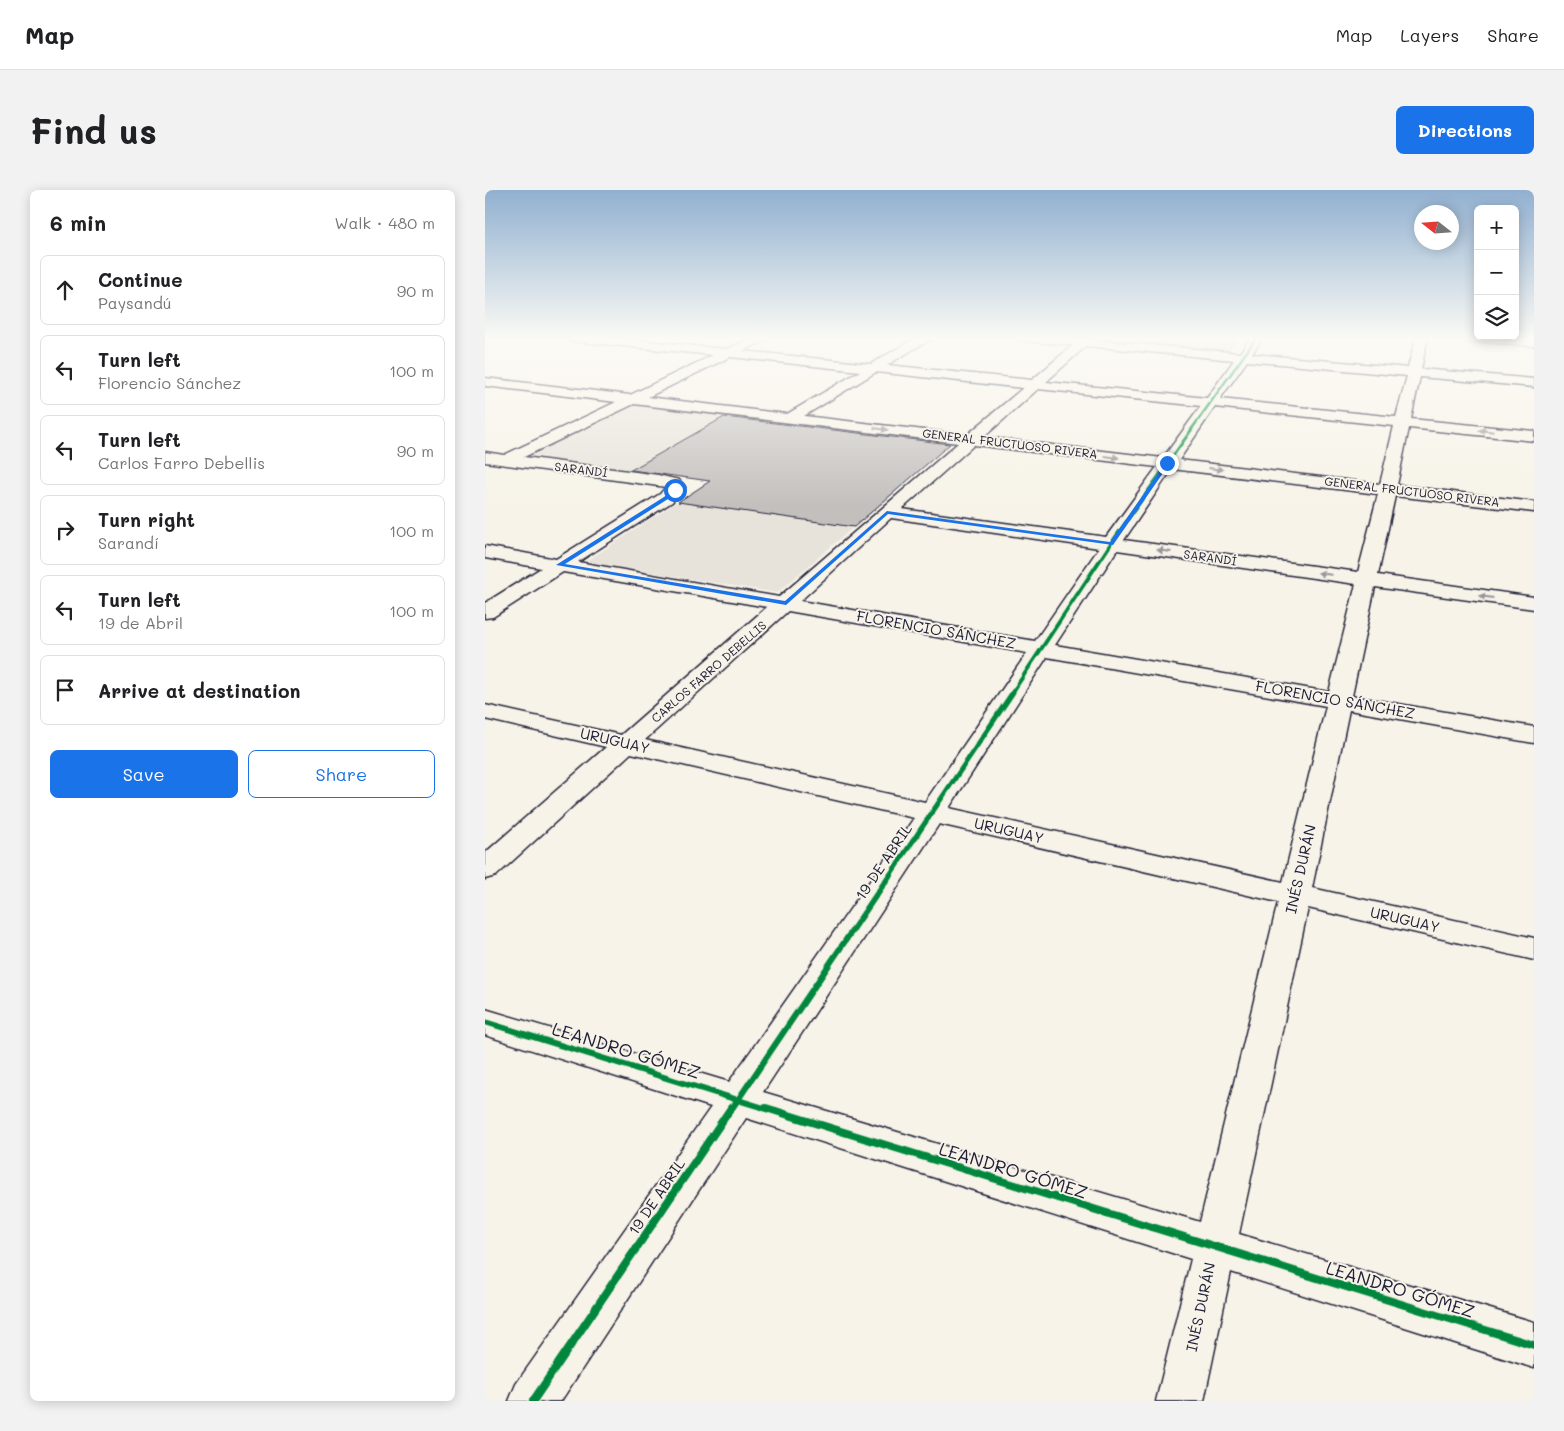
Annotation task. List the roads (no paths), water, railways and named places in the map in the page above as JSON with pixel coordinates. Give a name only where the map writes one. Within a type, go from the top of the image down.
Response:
[{"type":"street","name":"GENERAL FRUCTUOSO RIVERA","points":[[574,394],[1534,507]]},
{"type":"street","points":[[485,470],[645,394]]},
{"type":"street","points":[[790,418],[831,394]]},
{"type":"street","name":"CARLOS FARRO DEBELLIS","points":[[485,868],[887,512],[1024,394]]},
{"type":"street","points":[[1127,394],[1534,436]]},
{"type":"street","name":"19 DE ABRIL","points":[[533,1401],[933,813],[1111,544],[1215,394]]},
{"type":"street","name":"INÉS DURÁN","points":[[1180,1401],[1408,394]]},
{"type":"street","name":"SARANDÍ","points":[[485,457],[665,481],[676,487],[666,498],[559,565]]},
{"type":"street","name":"SARANDÍ","points":[[887,512],[1534,603]]},
{"type":"street","name":"FLORENCIO SÁNCHEZ","points":[[485,552],[1534,735]]},
{"type":"street","points":[[485,612],[559,565]]},
{"type":"street","name":"URUGUAY","points":[[485,712],[1534,949]]},
{"type":"street","name":"LEANDRO GÓMEZ","points":[[485,1022],[1534,1345]]}]
